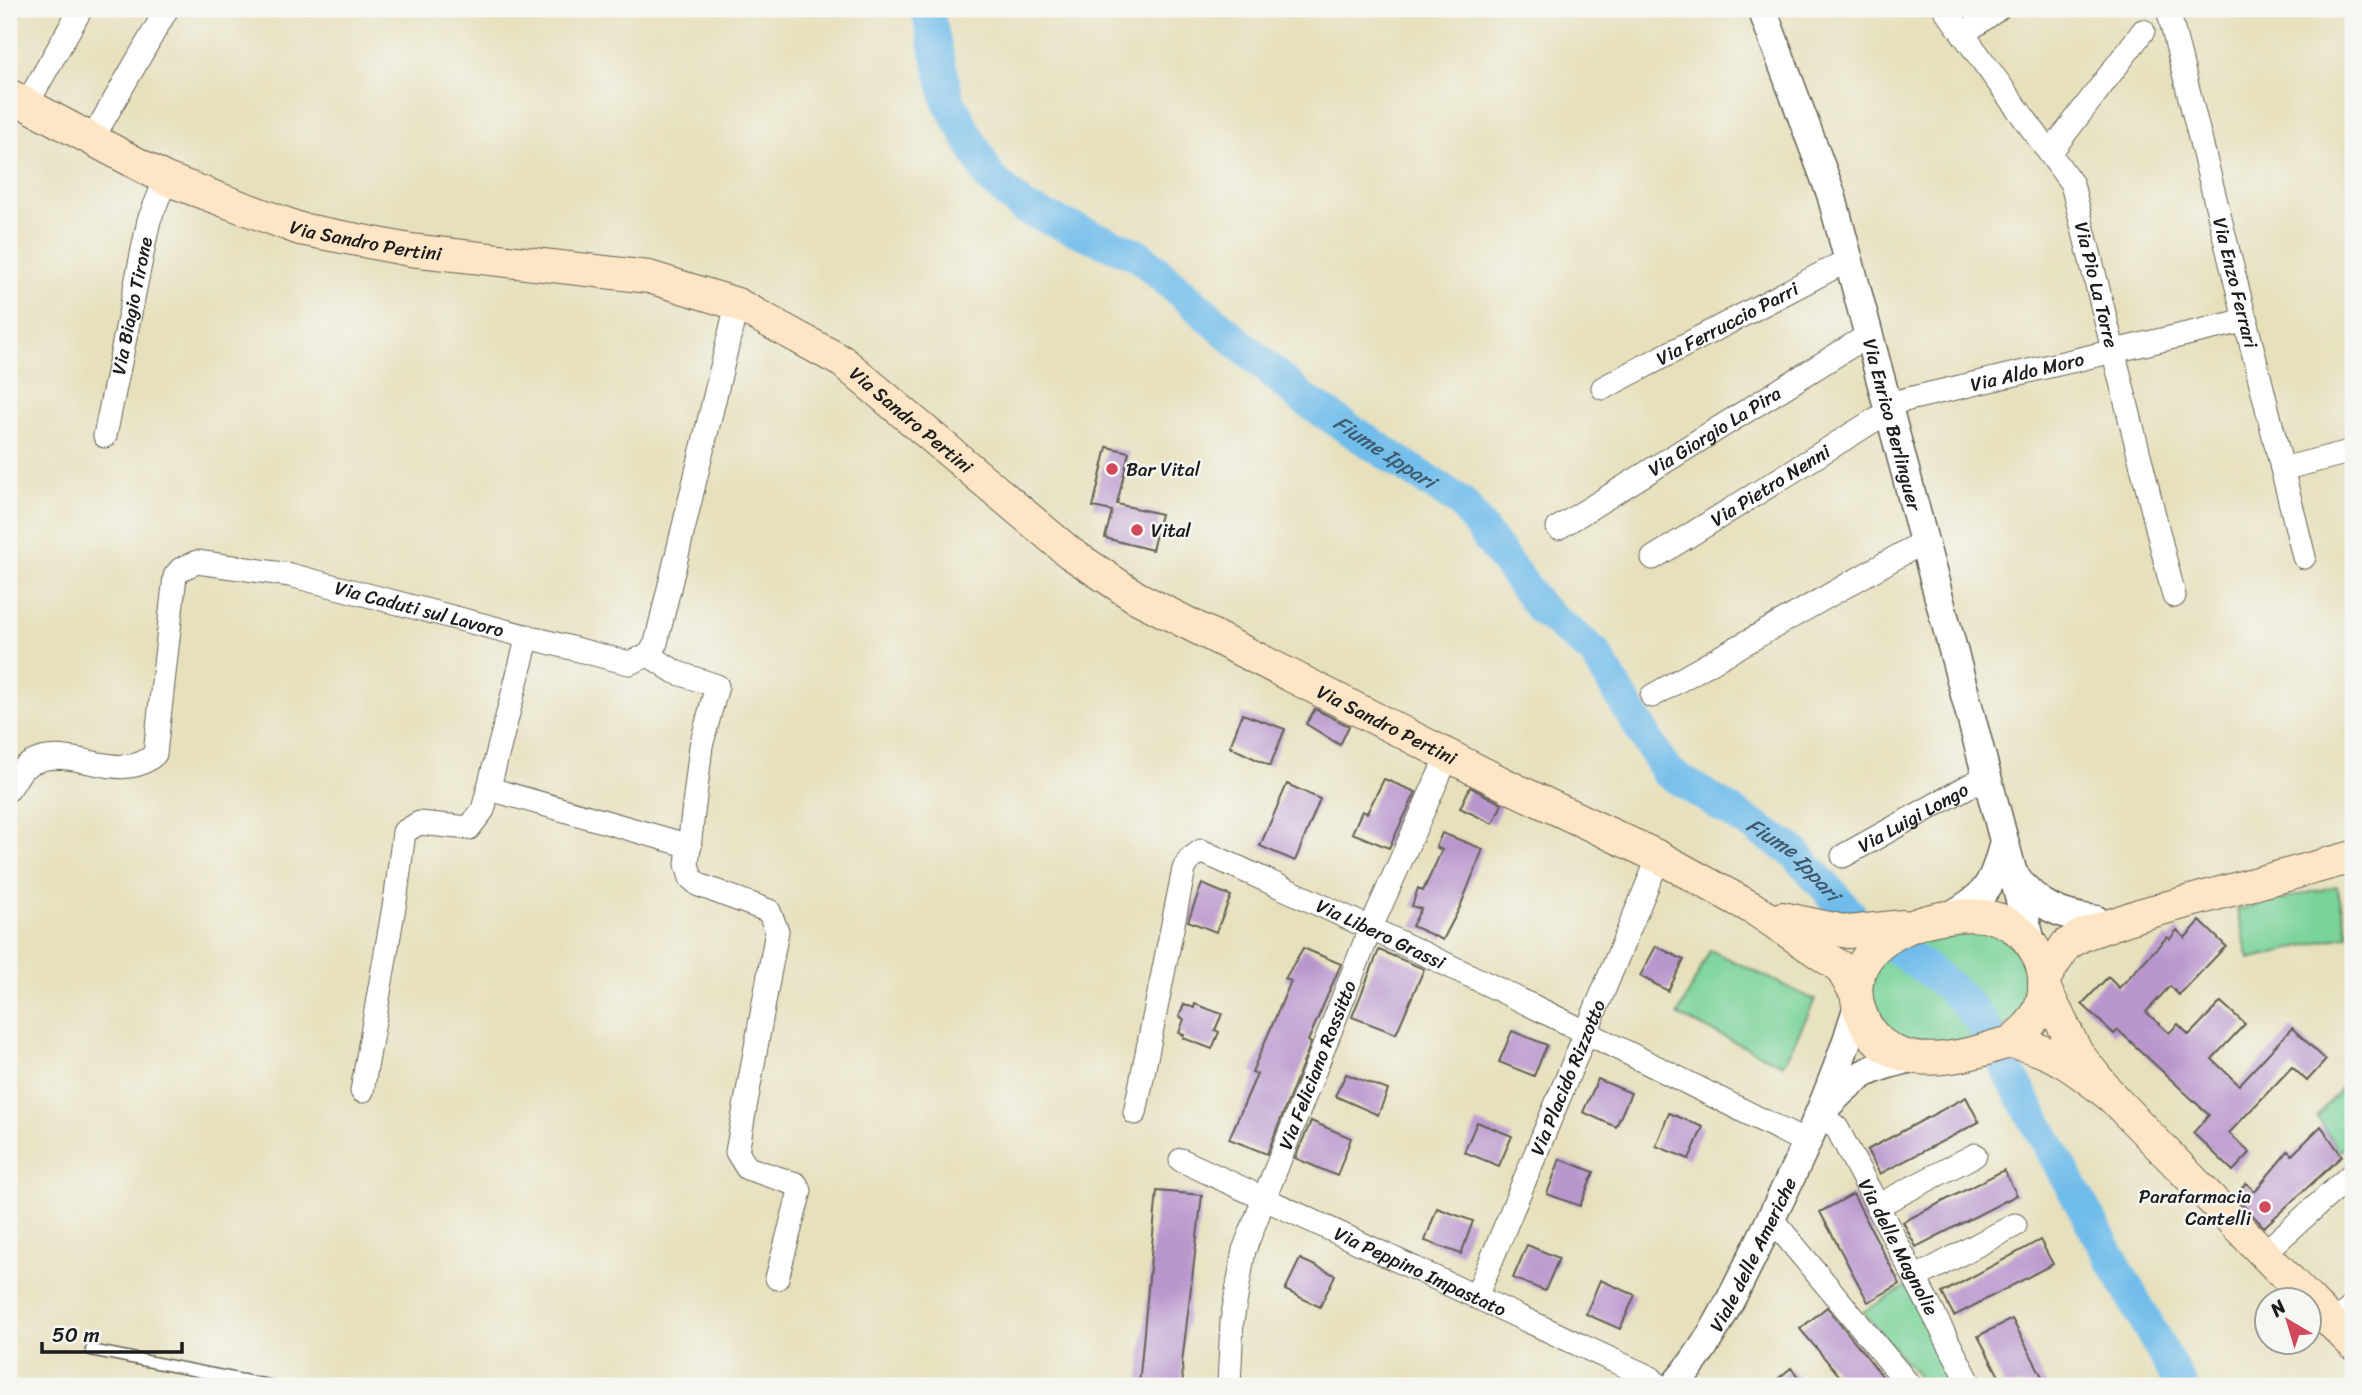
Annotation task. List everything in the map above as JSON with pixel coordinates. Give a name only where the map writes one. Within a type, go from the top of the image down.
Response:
[{"type":"main road","name":"Via Sandro Pertini","points":[[18,100],[166,179],[300,229],[410,250],[649,277],[737,304],[843,362],[1070,553],[1136,597],[1659,858],[1754,909]]},
{"type":"main road","points":[[1754,909],[1840,967],[1857,999],[1864,1022],[1875,1039],[1888,1048],[1911,1058],[1974,1053],[2009,1043],[2028,1028],[2039,1009],[2044,983],[2066,946],[2082,935],[2139,915],[2353,857]]},
{"type":"main road","points":[[1754,909],[1848,932],[1976,916],[2020,930],[2139,915]]},
{"type":"main road","points":[[1857,999],[1863,963],[1872,949],[1897,933],[1933,922]]},
{"type":"main road","points":[[2020,930],[2040,958],[2044,983],[2077,1053],[2113,1098],[2294,1286]]},
{"type":"main road","points":[[2009,1043],[2061,1059],[2113,1098]]},
{"type":"main road","points":[[2324,1310],[2346,1324]]},
{"type":"street","points":[[18,100],[81,9]]},
{"type":"street","points":[[91,141],[167,9]]},
{"type":"street","name":"Via Pio La Torre","points":[[1945,9],[2072,184],[2174,596]]},
{"type":"street","points":[[1963,34],[1998,9]]},
{"type":"street","name":"Via Enzo Ferrari","points":[[2168,9],[2304,557]]},
{"type":"street","name":"Via Enrico Berlinguer","points":[[1765,10],[1831,194],[1850,259],[2006,857],[2020,930]]},
{"type":"street","points":[[2050,153],[2143,31]]},
{"type":"street","name":"Via Biagio Tirone","points":[[106,436],[149,220],[166,179]]},
{"type":"street","name":"Via Ferruccio Parri","points":[[1603,388],[1850,259]]},
{"type":"street","points":[[737,304],[656,643],[649,655],[675,672],[718,685],[701,746],[687,864],[691,878],[699,886],[758,905],[769,911],[775,921],[777,931],[737,1152],[747,1168],[796,1184],[800,1191],[777,1278]]},
{"type":"street","name":"Via Aldo Moro","points":[[1888,408],[2247,320]]},
{"type":"street","name":"Via Giorgio La Pira","points":[[1558,528],[1870,334]]},
{"type":"street","name":"Via Pietro Nenni","points":[[1653,558],[1888,408]]},
{"type":"street","points":[[2282,468],[2353,451]]},
{"type":"street","points":[[1652,696],[1923,542]]},
{"type":"street","name":"Via Caduti sul Lavoro","points":[[9,789],[22,769],[53,756],[130,768],[155,754],[175,576],[181,569],[197,562],[290,575],[629,663],[649,655]]},
{"type":"street","points":[[362,1091],[396,895],[404,832],[419,823],[469,828],[484,810],[528,636]]},
{"type":"street","name":"Via Feliciano Rossitto","points":[[1229,1386],[1232,1321],[1244,1250],[1262,1197],[1371,927],[1448,755]]},
{"type":"street","name":"Via Luigi Longo","points":[[1843,856],[1985,777]]},
{"type":"street","points":[[490,789],[690,846]]},
{"type":"street","name":"Via Libero Grassi","points":[[1135,1113],[1184,869],[1190,859],[1201,851],[1371,927],[1587,1030],[1807,1143]]},
{"type":"street","points":[[1933,922],[1974,903],[1986,891],[2006,857],[2038,901],[2056,913],[2096,920]]},
{"type":"street","name":"Via Placido Rizzotto","points":[[1476,1297],[1659,858]]},
{"type":"street","points":[[1820,1114],[1857,999]]},
{"type":"street","points":[[1820,1114],[1852,1079],[1869,1068],[1911,1058]]},
{"type":"street","name":"Viale delle Americhe","points":[[1674,1386],[1714,1334],[1820,1114]]},
{"type":"street","name":"Via delle Magnolie","points":[[1820,1114],[1837,1128],[1971,1386]]},
{"type":"street","points":[[1877,1206],[1975,1155]]},
{"type":"street","name":"Via Peppino Impastato","points":[[1181,1160],[1651,1378],[1658,1386]]},
{"type":"street","points":[[2263,1254],[2353,1174]]},
{"type":"street","points":[[1771,1218],[1910,1386]]},
{"type":"street","points":[[1915,1278],[2015,1225]]},
{"type":"lane","points":[[91,1350],[273,1386]]},
{"type":"green space","points":[[2337,886],[2348,935],[2249,959],[2237,910]]},
{"type":"green space","points":[[1979,926],[1996,933],[2010,944],[2027,972],[2025,1003],[2016,1017],[2001,1030],[1976,1038],[1917,1044],[1907,1042],[1894,1034],[1884,1025],[1872,1001],[1873,975],[1878,963],[1900,942]]},
{"type":"green space","points":[[1710,950],[1815,1000],[1783,1065],[1678,1015]]},
{"type":"green space","points":[[2353,1073],[2353,1141],[2339,1152],[2317,1117]]},
{"type":"green space","points":[[1907,1286],[1959,1386],[1926,1386],[1863,1312]]},
{"type":"building","points":[[1107,447],[1129,452],[1117,504],[1161,514],[1152,550],[1105,538],[1112,511],[1093,507]]},
{"type":"building","points":[[1315,709],[1349,726],[1340,745],[1306,724]]},
{"type":"building","points":[[1242,714],[1285,729],[1270,766],[1230,747]]},
{"type":"building","points":[[1384,779],[1416,792],[1389,848],[1352,833],[1362,811],[1367,813]]},
{"type":"building","points":[[1287,784],[1320,799],[1295,861],[1260,846]]},
{"type":"building","points":[[1470,787],[1502,804],[1493,824],[1460,808]]},
{"type":"building","points":[[1442,833],[1483,849],[1460,907],[1443,940],[1412,926],[1421,909],[1412,906],[1418,888],[1423,891],[1442,850],[1436,847]]},
{"type":"building","points":[[1202,884],[1231,896],[1216,932],[1188,921]]},
{"type":"building","points":[[2200,921],[2226,946],[2179,995],[2170,986],[2146,1012],[2169,1033],[2178,1024],[2189,1035],[2221,1002],[2245,1024],[2212,1059],[2239,1085],[2292,1028],[2326,1060],[2307,1081],[2292,1067],[2229,1133],[2250,1153],[2233,1171],[2193,1133],[2209,1115],[2118,1030],[2114,1034],[2082,1004],[2108,977],[2119,988],[2167,937],[2170,939],[2177,930],[2185,938]]},
{"type":"building","points":[[1656,946],[1684,960],[1668,991],[1640,976]]},
{"type":"building","points":[[1303,948],[1341,964],[1308,1041],[1311,1043],[1267,1154],[1229,1139],[1257,1074],[1252,1072],[1291,981],[1285,979]]},
{"type":"building","points":[[1379,950],[1424,969],[1396,1034],[1352,1017]]},
{"type":"building","points":[[1184,1004],[1194,1008],[1195,1004],[1222,1014],[1215,1030],[1219,1032],[1212,1049],[1183,1038],[1184,1035],[1179,1033],[1184,1019],[1179,1017]]},
{"type":"building","points":[[1512,1031],[1547,1045],[1534,1076],[1499,1062]]},
{"type":"building","points":[[1346,1074],[1388,1090],[1378,1115],[1335,1096]]},
{"type":"building","points":[[1598,1079],[1631,1093],[1616,1127],[1583,1112]]},
{"type":"building","points":[[1966,1097],[1979,1122],[1880,1174],[1867,1150]]},
{"type":"building","points":[[1669,1113],[1703,1127],[1689,1159],[1656,1146]]},
{"type":"building","points":[[1311,1121],[1351,1138],[1337,1176],[1295,1158]]},
{"type":"building","points":[[1477,1122],[1512,1136],[1499,1166],[1464,1152]]},
{"type":"building","points":[[2321,1126],[2342,1156],[2264,1227],[2235,1197],[2246,1183],[2255,1191],[2288,1151],[2292,1155]]},
{"type":"building","points":[[1560,1159],[1594,1172],[1580,1206],[1547,1194]]},
{"type":"building","points":[[2004,1170],[2017,1195],[1916,1247],[1903,1222]]},
{"type":"building","points":[[1157,1191],[1202,1195],[1182,1363],[1183,1386],[1139,1386]]},
{"type":"building","points":[[1853,1194],[1900,1284],[1868,1302],[1820,1212]]},
{"type":"building","points":[[1437,1208],[1473,1221],[1461,1254],[1425,1241]]},
{"type":"building","points":[[2040,1240],[2053,1264],[1954,1316],[1942,1293]]},
{"type":"building","points":[[1527,1245],[1559,1258],[1545,1291],[1513,1278]]},
{"type":"building","points":[[1300,1259],[1335,1275],[1320,1307],[1285,1290]]},
{"type":"building","points":[[1600,1280],[1635,1295],[1620,1329],[1586,1314]]},
{"type":"building","points":[[1827,1307],[1890,1386],[1848,1386],[1800,1329]]},
{"type":"building","points":[[2012,1319],[2047,1386],[2004,1386],[1978,1336]]},
{"type":"building","points":[[1791,1368],[1806,1386],[1769,1386]]},
{"type":"waterway","name":"Fiume Ippari","points":[[927,9],[948,100],[990,178],[1025,209],[1138,255],[1302,398],[1462,503],[1541,609],[1594,652],[1666,771],[1793,851],[1850,914]]},
{"type":"waterway","name":"Fiume Ippari","points":[[1892,946],[1934,974],[1959,995],[1989,1035]]},
{"type":"waterway","name":"Fiume Ippari","points":[[2005,1065],[2181,1386]]},
{"type":"place","name":"Bar Vital","points":[[1112,469]]},
{"type":"place","name":"Vital","points":[[1137,530]]},
{"type":"place","name":"Parafarmacia Cantelli","points":[[2265,1207]]}]
